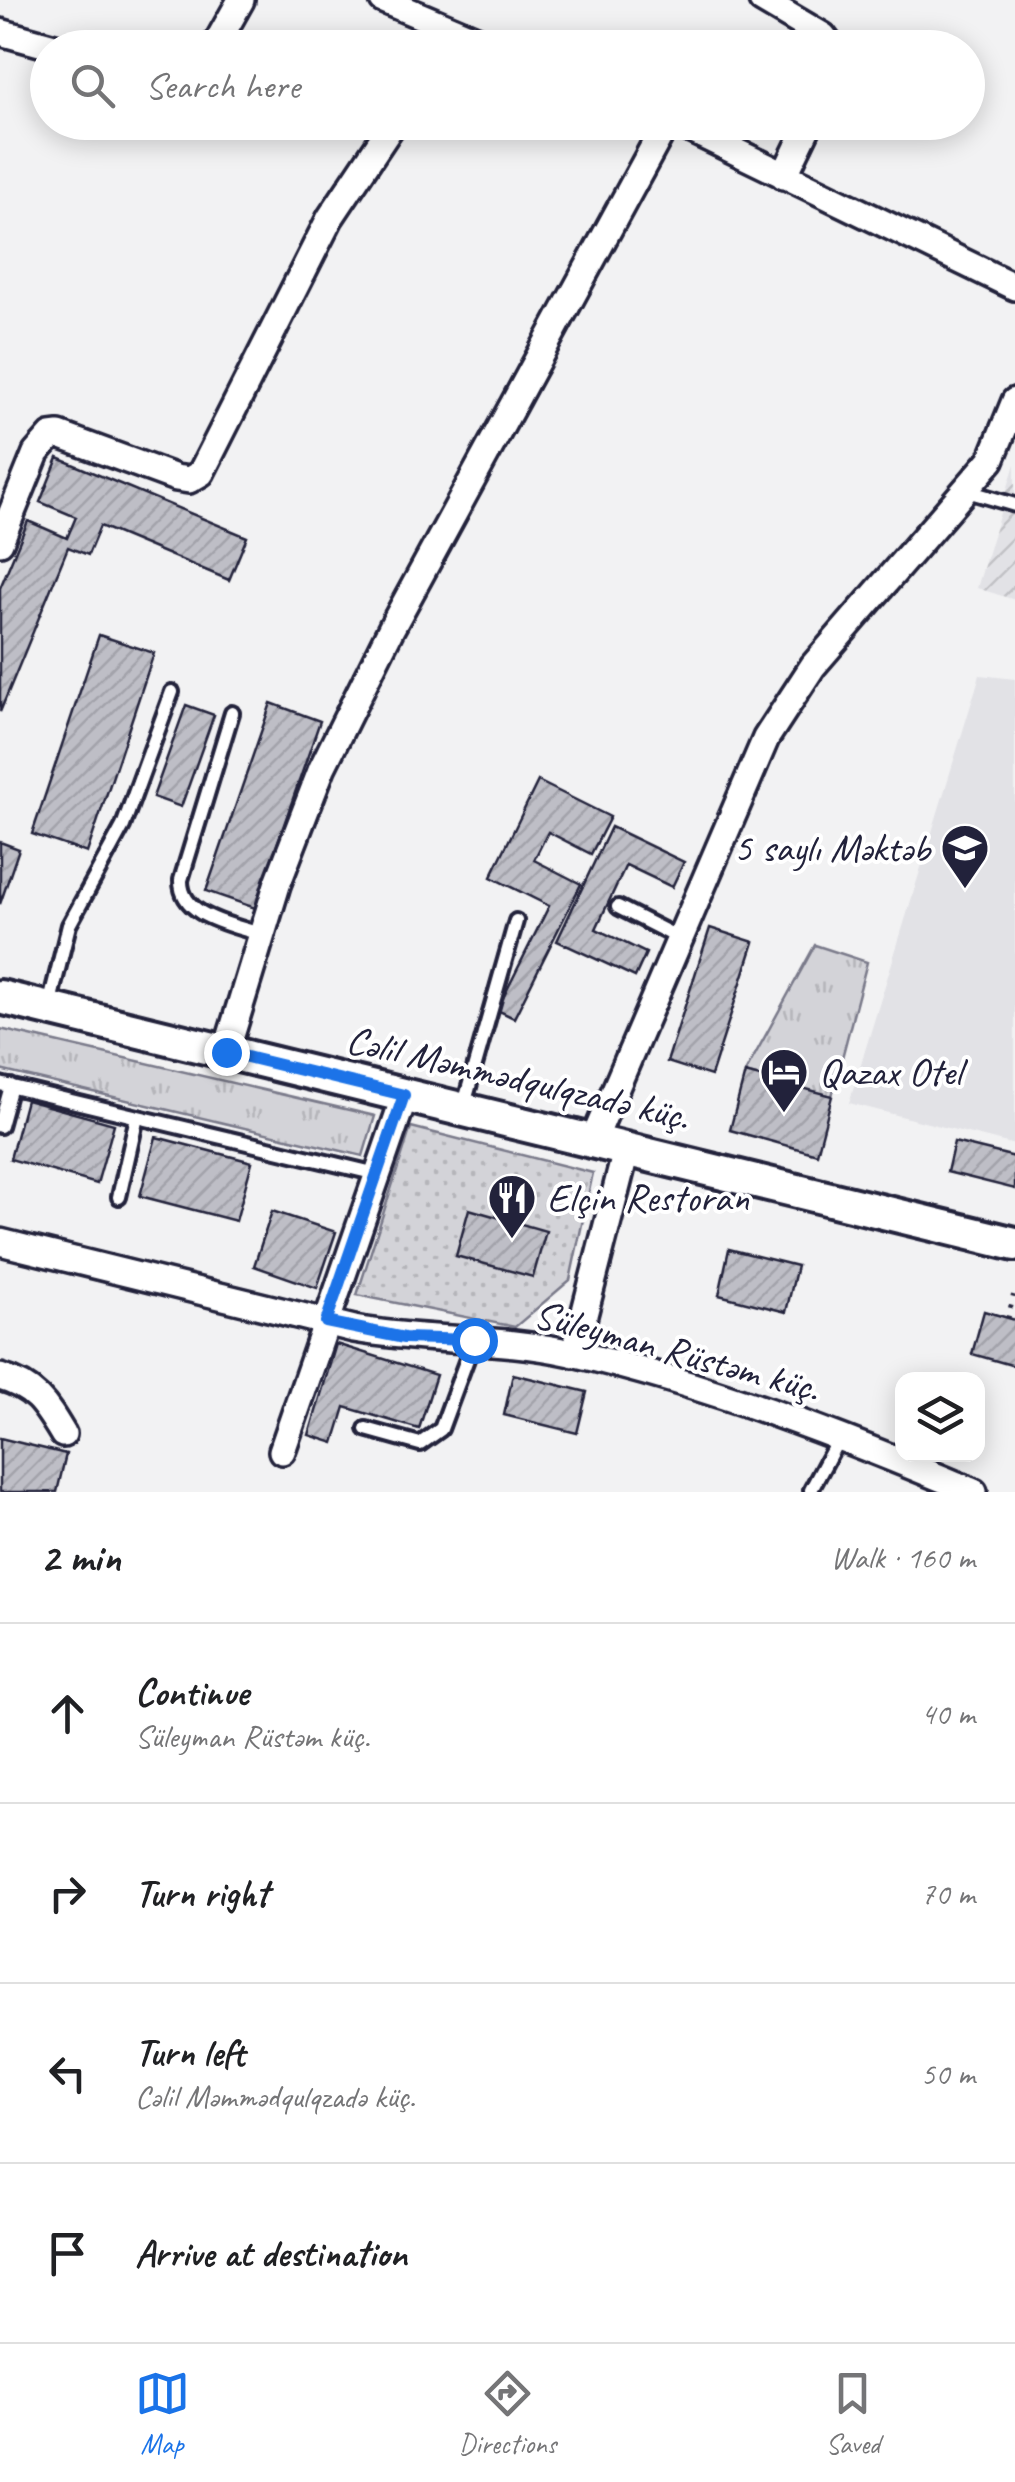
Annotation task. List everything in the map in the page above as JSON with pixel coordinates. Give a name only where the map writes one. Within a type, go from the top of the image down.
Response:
[{"type":"street","points":[[224,30],[241,0]]},
{"type":"street","points":[[383,0],[428,30]]},
{"type":"street","points":[[762,0],[812,30]]},
{"type":"street","points":[[0,32],[30,40]]},
{"type":"street","points":[[0,542],[36,452],[51,436],[58,434],[176,478],[190,480],[200,473],[330,218],[382,140]]},
{"type":"street","points":[[226,1052],[262,936],[322,768],[384,644],[657,140]]},
{"type":"street","points":[[711,140],[1015,287]]},
{"type":"street","points":[[784,176],[801,140]]},
{"type":"street","points":[[594,1139],[751,769],[787,702],[898,564],[990,460],[1015,401]]},
{"type":"street","name":"Cəlil Məmmədqulqzadə küç.","points":[[0,997],[1015,1244]]},
{"type":"street","points":[[282,1451],[404,1095]]},
{"type":"street","points":[[574,1354],[626,1147]]},
{"type":"street","name":"Süleyman Rüstəm küç.","points":[[0,1242],[404,1338],[474,1340],[574,1354],[840,1436],[974,1492]]},
{"type":"street","points":[[0,1377],[27,1384],[39,1394],[63,1434]]},
{"type":"lane","points":[[967,490],[1015,505]]},
{"type":"lane","points":[[48,1008],[69,925],[123,826],[172,692]]},
{"type":"lane","points":[[232,713],[181,880],[180,896],[188,907],[262,936]]},
{"type":"lane","points":[[618,908],[680,938]]},
{"type":"lane","points":[[463,1108],[516,921]]},
{"type":"lane","points":[[0,1126],[5,1085],[377,1174]]},
{"type":"lane","points":[[118,1197],[137,1117]]},
{"type":"lane","points":[[366,1430],[420,1444],[432,1438],[441,1429],[474,1340]]},
{"type":"lane","points":[[810,1490],[840,1436]]},
{"type":"path","points":[[1008,1318],[1015,1289]]},
{"type":"shaded area","points":[[1015,464],[1015,600],[977,588]]},
{"type":"shaded area","name":"5 saylı Məktəb","points":[[980,675],[1015,679],[1015,1145],[849,1103]]},
{"type":"green space","points":[[815,945],[867,962],[832,1096],[745,1073]]},
{"type":"green space","points":[[0,1029],[375,1116],[363,1156],[0,1070]]},
{"type":"green space","points":[[411,1127],[593,1173],[570,1280],[515,1327],[357,1295]]},
{"type":"building","points":[[58,458],[247,537],[229,580],[100,526],[88,555],[68,547],[0,712],[0,588],[28,521],[67,538],[76,517],[40,502]]},
{"type":"building","points":[[99,635],[154,653],[87,853],[32,834]]},
{"type":"building","points":[[271,703],[320,721],[255,908],[206,891]]},
{"type":"building","points":[[186,705],[214,715],[181,807],[153,797]]},
{"type":"building","points":[[538,781],[610,817],[591,854],[548,832],[534,860],[581,884],[514,1018],[497,1010],[549,906],[491,877]]},
{"type":"building","points":[[611,827],[684,862],[672,887],[626,865],[596,929],[646,953],[635,977],[557,941]]},
{"type":"building","points":[[0,842],[19,849],[0,904]]},
{"type":"building","points":[[710,928],[754,942],[711,1076],[667,1062]]},
{"type":"building","points":[[745,1073],[832,1096],[817,1154],[730,1130]]},
{"type":"building","points":[[26,1100],[114,1124],[97,1184],[10,1159]]},
{"type":"building","points":[[156,1137],[252,1162],[236,1221],[140,1196]]},
{"type":"building","points":[[954,1142],[1015,1157],[1015,1189],[947,1172]]},
{"type":"building","points":[[469,1209],[546,1231],[533,1277],[456,1256]]},
{"type":"building","points":[[272,1211],[336,1232],[317,1288],[254,1266]]},
{"type":"building","points":[[729,1249],[797,1266],[786,1312],[719,1295]]},
{"type":"building","points":[[984,1311],[1015,1320],[1015,1366],[972,1354]]},
{"type":"building","points":[[336,1344],[436,1375],[419,1429],[345,1407],[334,1443],[309,1435]]},
{"type":"building","points":[[513,1374],[587,1392],[577,1433],[504,1415]]},
{"type":"building","points":[[0,1438],[66,1454],[57,1492],[0,1492]]},
{"type":"place","name":"5 saylı Məktəb","points":[[965,890]]},
{"type":"place","name":"Qazax Otel","points":[[784,1114]]},
{"type":"place","name":"Elçin Restoran","points":[[512,1240]]},
{"type":"route","points":[[226,1052],[404,1095],[326,1322],[404,1338],[474,1340]]}]
